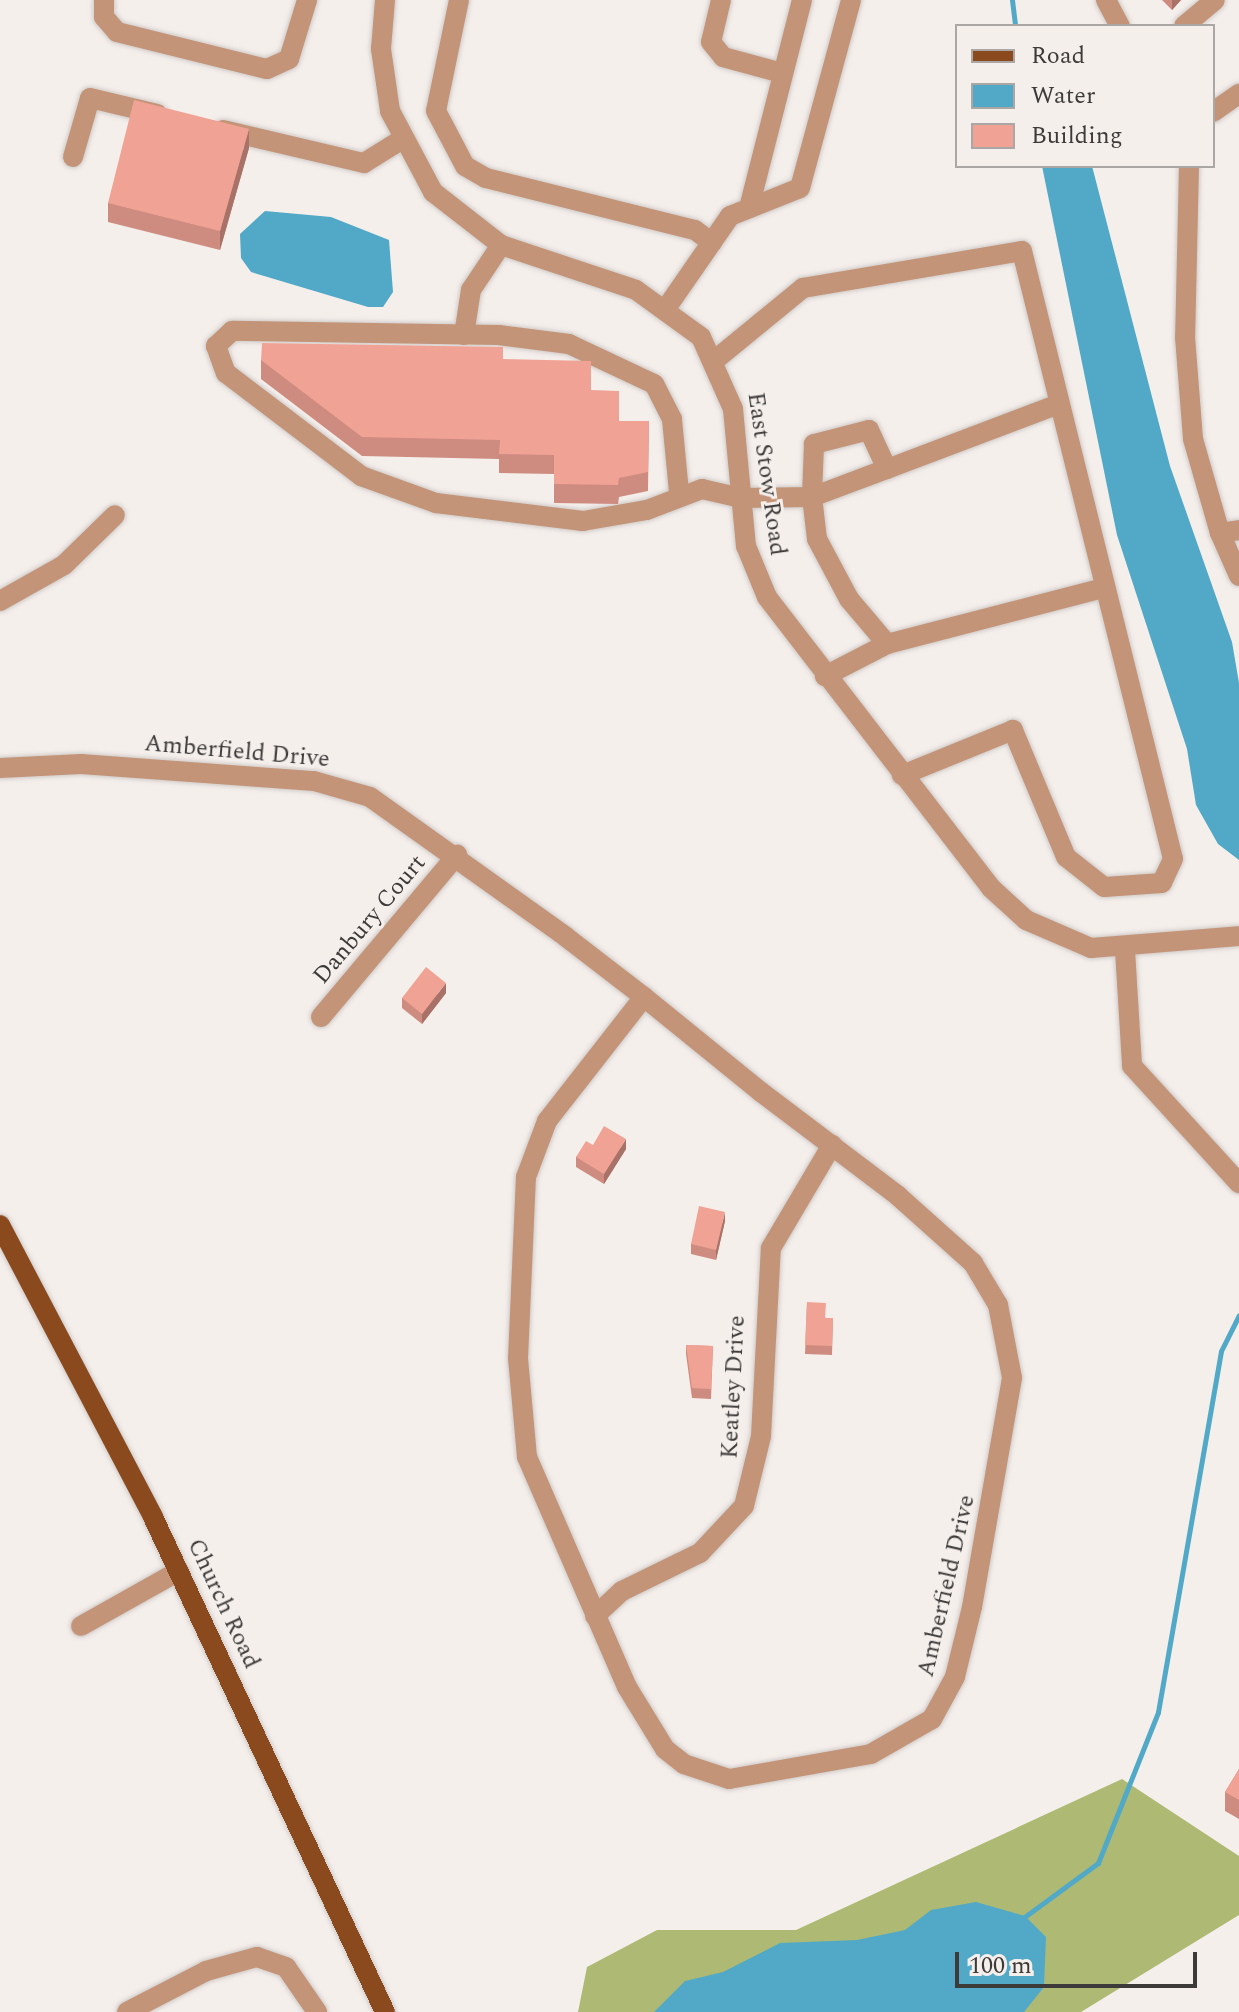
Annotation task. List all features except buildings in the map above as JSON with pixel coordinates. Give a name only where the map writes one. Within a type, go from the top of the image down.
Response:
[{"type":"main road","name":"Church Road","points":[[0,1225],[179,1571],[385,2012]]},
{"type":"street","points":[[104,0],[104,17],[117,32],[267,69],[289,59],[307,0]]},
{"type":"street","name":"East Stow Road","points":[[385,0],[383,80],[401,140],[433,192],[501,245],[667,307],[715,360],[733,409],[741,498],[754,572],[825,676],[991,888],[1026,920],[1068,941],[1125,950],[1239,936]]},
{"type":"street","points":[[459,0],[436,111],[465,166],[486,178],[695,230],[712,243]]},
{"type":"street","points":[[721,0],[711,42],[723,57],[782,73]]},
{"type":"street","points":[[750,204],[802,0]]},
{"type":"street","points":[[667,307],[730,216],[750,204],[787,199],[800,188],[851,0]]},
{"type":"street","points":[[1106,0],[1119,24]]},
{"type":"street","points":[[1186,24],[1215,0]]},
{"type":"street","points":[[1215,111],[1239,94]]},
{"type":"street","points":[[73,157],[90,98],[178,119]]},
{"type":"street","points":[[207,126],[364,163],[401,140]]},
{"type":"street","points":[[1189,168],[1185,337],[1193,439],[1230,532],[1239,576]]},
{"type":"street","points":[[464,335],[471,290],[501,245]]},
{"type":"street","points":[[715,360],[803,288],[1022,251],[1173,859],[1162,883],[1104,887],[1066,857],[1013,730],[902,775]]},
{"type":"street","points":[[679,492],[672,419],[654,384],[569,344],[464,335],[232,331],[216,346],[226,373],[392,491],[583,521],[647,510],[679,492],[741,498],[812,497],[1059,404]]},
{"type":"street","points":[[887,469],[869,430],[814,444],[812,497],[817,539],[849,599],[887,644]]},
{"type":"street","points":[[0,601],[64,565],[115,515]]},
{"type":"street","points":[[825,676],[887,644],[1104,588]]},
{"type":"street","name":"Amberfield Drive","points":[[0,768],[81,764],[314,781],[383,804],[457,855],[644,997],[832,1145],[973,1263],[998,1305],[1011,1353],[1009,1429],[945,1700],[915,1735],[871,1754],[776,1776],[706,1774],[684,1764],[650,1730],[553,1526],[522,1433],[523,1198],[547,1121],[644,997]]},
{"type":"street","name":"Danbury Court","points":[[321,1017],[457,855]]},
{"type":"street","points":[[1125,950],[1132,1066],[1239,1183]]},
{"type":"street","name":"Keatley Drive","points":[[595,1616],[622,1591],[700,1553],[744,1506],[761,1436],[771,1248],[832,1145]]},
{"type":"street","points":[[81,1626],[179,1571]]},
{"type":"street","points":[[127,2012],[197,1975],[257,1957],[286,1967],[317,2012]]},
{"type":"green space","points":[[1122,1779],[1239,1856],[1239,1915],[1081,2012],[578,2012],[587,1967],[657,1930],[796,1930]]},
{"type":"water","points":[[1042,168],[1093,168],[1170,466],[1232,642],[1239,683],[1239,860],[1218,844],[1196,805],[1187,749],[1117,535]]},
{"type":"water","points":[[265,211],[331,217],[389,240],[393,292],[383,307],[368,307],[251,272],[241,258],[240,234]]},
{"type":"water","points":[[976,1902],[1025,1916],[1046,1937],[1044,1987],[1024,2012],[654,2012],[685,1981],[723,1972],[780,1943],[857,1940],[905,1930],[931,1910]]},
{"type":"waterway","points":[[1012,0],[1015,24]]},
{"type":"waterway","points":[[1023,1918],[1098,1863],[1158,1712],[1221,1351],[1239,1315]]}]
